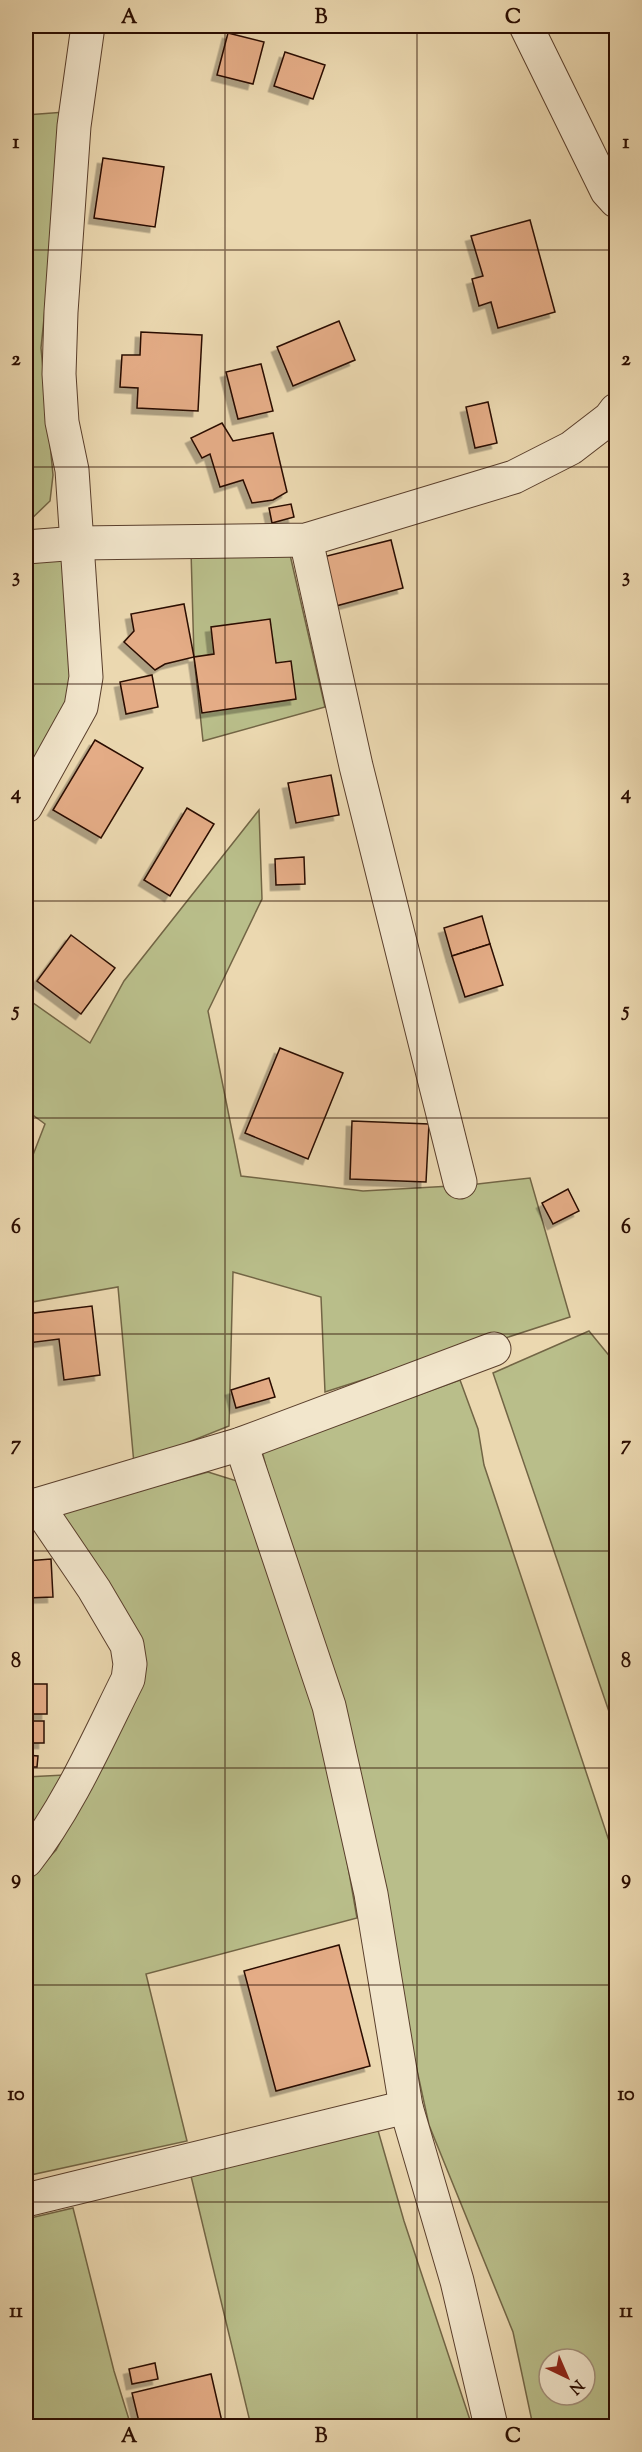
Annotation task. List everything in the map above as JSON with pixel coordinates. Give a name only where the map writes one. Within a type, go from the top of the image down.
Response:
[{"type":"street","points":[[26,806],[81,707],[86,677],[72,470],[62,422],[59,374],[74,126],[88,26]]},
{"type":"street","points":[[526,26],[607,191],[616,201]]},
{"type":"street","points":[[26,547],[78,543],[306,540],[514,477],[571,448],[610,418],[616,410]]},
{"type":"street","points":[[306,540],[356,766],[460,1182]]},
{"type":"street","points":[[26,1861],[41,1841],[85,1764],[128,1679],[130,1664],[127,1645],[110,1616],[31,1506],[241,1444],[494,1349]]},
{"type":"street","points":[[241,1444],[329,1706],[370,1894],[406,2107],[457,2281],[491,2427]]},
{"type":"street","points":[[26,2200],[406,2107]]},
{"type":"green space","points":[[65,112],[41,348],[53,475],[50,501],[26,524],[26,115]]},
{"type":"green space","points":[[288,546],[325,707],[203,741],[194,657],[191,551]]},
{"type":"green space","points":[[65,559],[74,674],[70,709],[26,783],[26,564]]},
{"type":"green space","points":[[259,810],[262,899],[208,1011],[241,1176],[363,1191],[469,1185],[530,1178],[570,1317],[456,1354],[406,1366],[325,1392],[321,1297],[233,1272],[229,1426],[134,1464],[118,1287],[26,1303],[26,1173],[45,1124],[26,1110],[26,998],[90,1043],[124,981]]},
{"type":"green space","points":[[589,1331],[616,1364],[616,1732],[493,1373]]},
{"type":"green space","points":[[460,1380],[478,1429],[484,1465],[616,1862],[616,2426],[533,2426],[513,2332],[429,2125],[399,1988],[262,1451]]},
{"type":"green space","points":[[208,1472],[237,1481],[320,1707],[357,1918],[146,1974],[187,2141],[26,2176],[26,1881],[56,1850],[108,1753],[143,1669],[57,1513]]},
{"type":"green space","points":[[64,1775],[26,1848],[26,1777]]},
{"type":"green space","points":[[377,2127],[404,2221],[472,2426],[251,2426],[191,2176]]},
{"type":"green space","points":[[73,2208],[114,2371],[131,2426],[26,2426],[26,2219]]},
{"type":"building","points":[[228,33],[264,42],[253,84],[217,75]]},
{"type":"building","points":[[285,52],[325,65],[313,99],[274,86]]},
{"type":"building","points":[[103,158],[164,167],[155,227],[94,218]]},
{"type":"building","points":[[530,220],[555,312],[498,328],[491,302],[479,306],[472,279],[483,276],[471,236]]},
{"type":"building","points":[[339,321],[355,360],[293,386],[277,347]]},
{"type":"building","points":[[141,332],[202,335],[198,411],[137,408],[138,388],[120,387],[122,355],[140,355]]},
{"type":"building","points":[[261,364],[273,411],[238,419],[226,372]]},
{"type":"building","points":[[488,402],[497,443],[475,448],[466,407]]},
{"type":"building","points":[[222,423],[233,441],[273,433],[287,492],[273,500],[252,503],[243,480],[220,487],[210,454],[202,458],[191,438]]},
{"type":"building","points":[[291,504],[294,517],[272,523],[269,508]]},
{"type":"building","points":[[391,540],[403,588],[336,606],[323,557]]},
{"type":"building","points":[[184,604],[194,657],[165,664],[155,670],[124,642],[134,631],[131,614]]},
{"type":"building","points":[[270,619],[276,663],[291,661],[296,699],[202,713],[194,657],[214,654],[211,627]]},
{"type":"building","points":[[152,675],[158,707],[126,714],[120,682]]},
{"type":"building","points":[[95,740],[143,768],[101,838],[53,810]]},
{"type":"building","points":[[331,775],[339,815],[296,823],[288,783]]},
{"type":"building","points":[[187,808],[214,824],[170,896],[144,880]]},
{"type":"building","points":[[304,857],[305,884],[276,885],[275,859]]},
{"type":"building","points":[[482,916],[490,944],[452,956],[444,928]]},
{"type":"building","points":[[71,935],[115,968],[81,1014],[37,981]]},
{"type":"building","points":[[490,944],[503,985],[465,997],[452,956]]},
{"type":"building","points":[[280,1048],[343,1073],[308,1159],[245,1133]]},
{"type":"building","points":[[352,1121],[429,1124],[426,1182],[350,1179]]},
{"type":"building","points":[[568,1189],[579,1211],[553,1224],[542,1203]]},
{"type":"building","points":[[92,1306],[100,1375],[64,1380],[59,1339],[28,1343],[26,1314]]},
{"type":"building","points":[[26,1358],[30,1358],[31,1455],[26,1455]]},
{"type":"building","points":[[269,1378],[275,1397],[236,1408],[231,1390]]},
{"type":"building","points":[[51,1559],[53,1597],[26,1598],[26,1561]]},
{"type":"building","points":[[26,1684],[47,1684],[47,1714],[26,1714]]},
{"type":"building","points":[[26,1721],[44,1721],[44,1743],[26,1743]]},
{"type":"building","points":[[26,1755],[38,1756],[37,1767],[26,1767]]},
{"type":"building","points":[[339,1945],[370,2066],[276,2091],[244,1971]]},
{"type":"building","points":[[155,2363],[158,2379],[132,2384],[129,2369]]},
{"type":"building","points":[[211,2374],[223,2426],[140,2426],[132,2393]]}]
